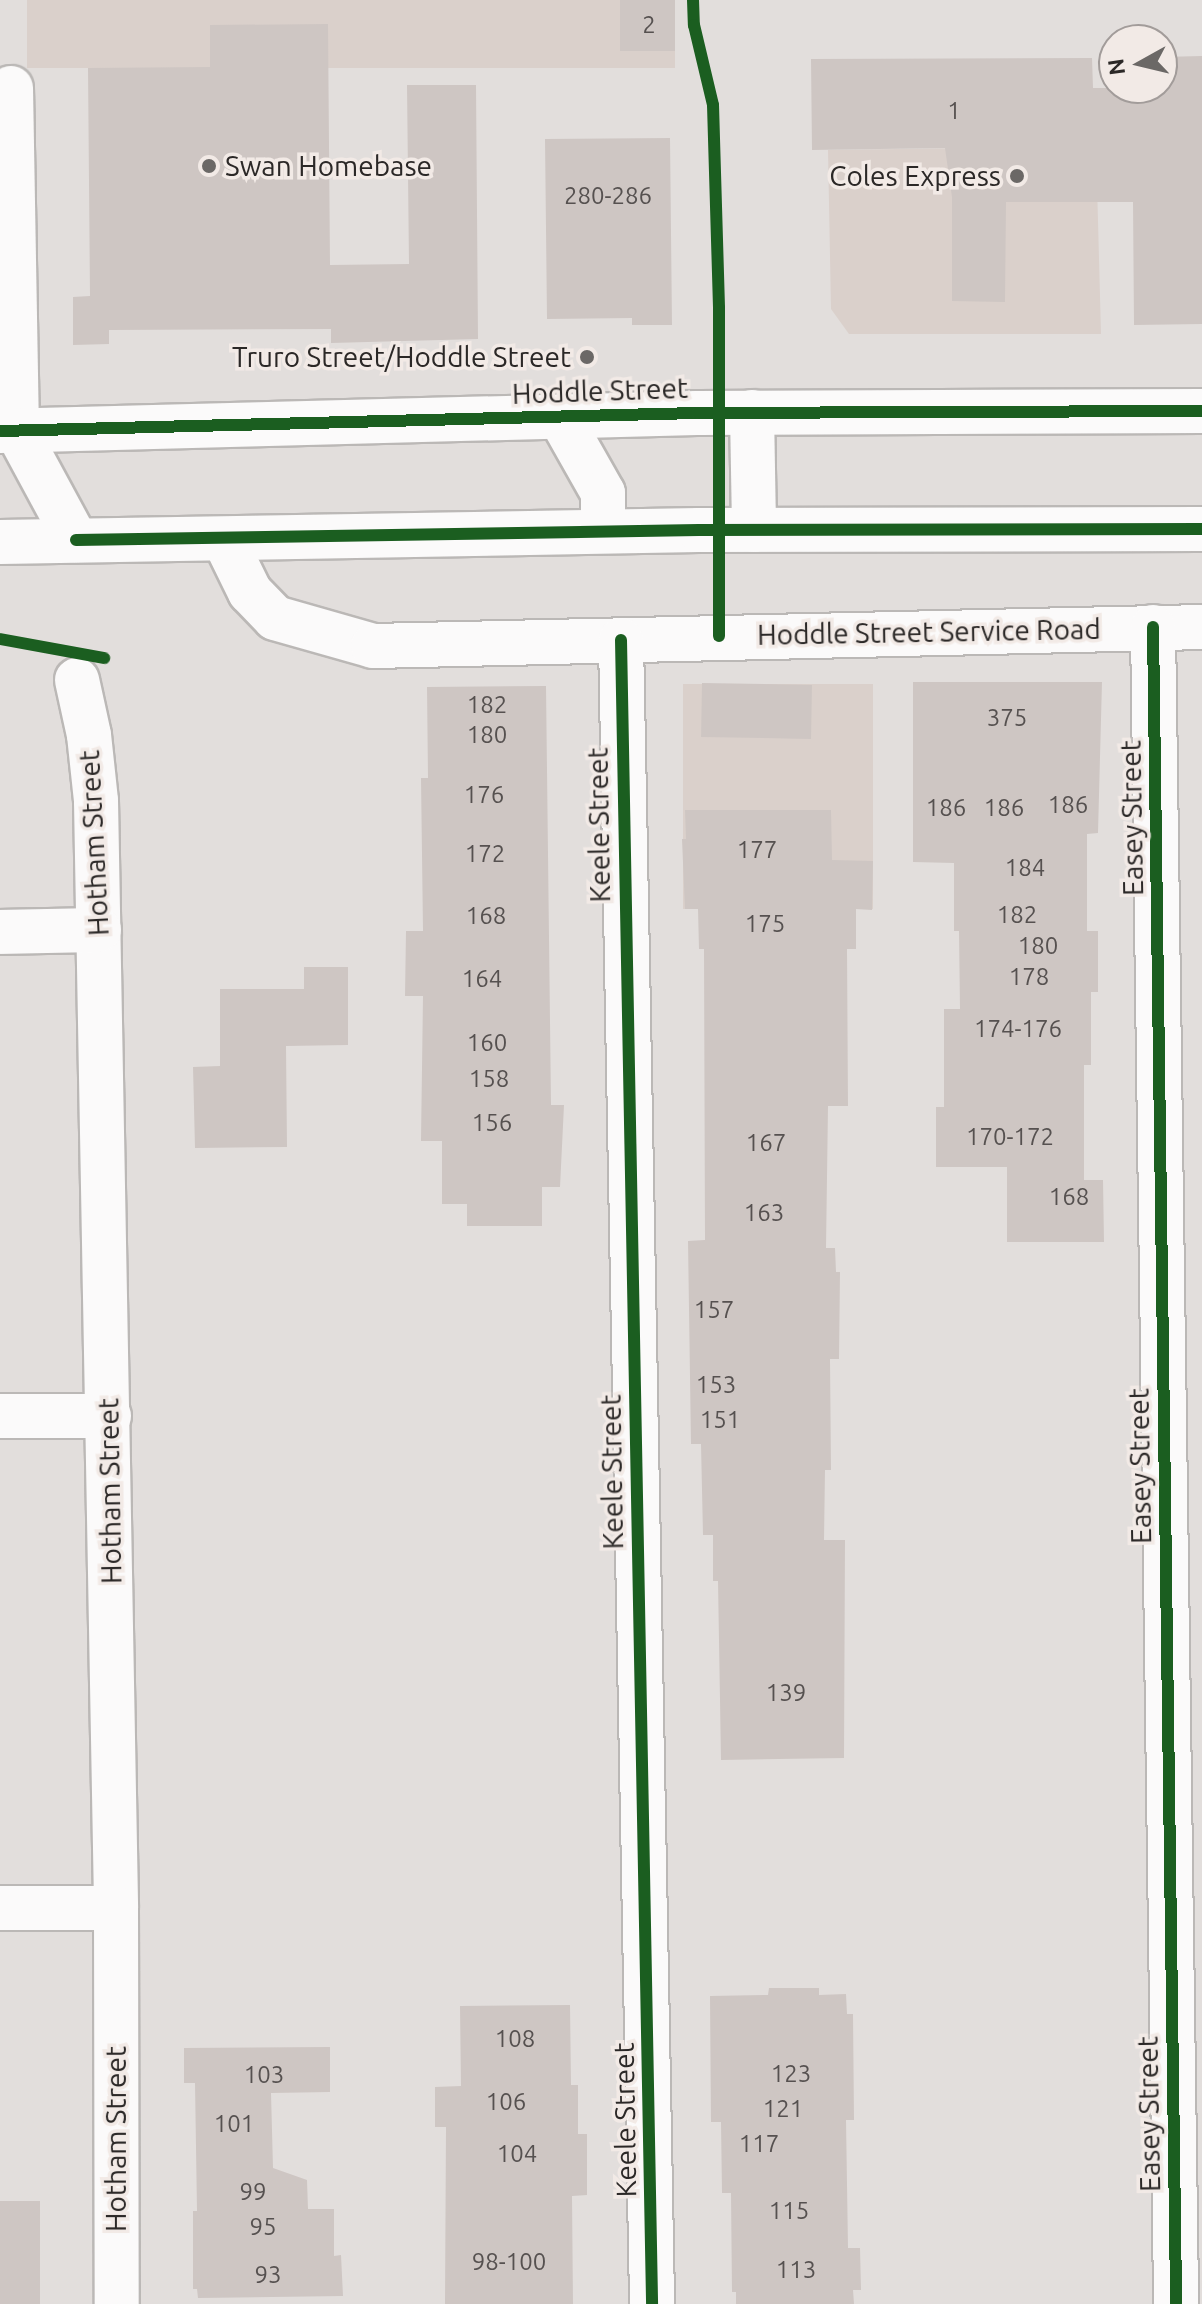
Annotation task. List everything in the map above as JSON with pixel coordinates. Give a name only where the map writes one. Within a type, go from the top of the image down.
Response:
[{"type":"main road","points":[[11,88],[8,431],[76,540]]},
{"type":"main road","name":"Hoddle Street","points":[[8,431],[752,412],[1202,411]]},
{"type":"main road","points":[[752,412],[754,530]]},
{"type":"main road","points":[[560,417],[603,493],[603,531]]},
{"type":"main road","points":[[0,542],[603,531],[1202,529]]},
{"type":"main road","name":"Hoddle Street Service Road","points":[[224,539],[250,592],[275,618],[373,646],[1202,627]]},
{"type":"main road","name":"Easey Street","points":[[1153,627],[1176,2304]]},
{"type":"main road","name":"Keele Street","points":[[621,640],[652,2304]]},
{"type":"main road","name":"Hotham Street","points":[[77,680],[89,735],[96,801],[116,1908],[117,2304]]},
{"type":"main road","points":[[0,932],[99,930]]},
{"type":"main road","points":[[0,1416],[109,1416]]},
{"type":"main road","points":[[0,1908],[116,1908]]},
{"type":"shaded area","points":[[27,0],[675,0],[675,68],[27,68]]},
{"type":"shaded area","name":"Coles Express","points":[[1096,146],[1101,334],[849,334],[831,309],[828,150]]},
{"type":"shaded area","points":[[683,684],[873,684],[873,909],[683,909]]},
{"type":"building","points":[[620,0],[675,0],[675,51],[620,51]]},
{"type":"building","name":"Swan Homebase","points":[[328,24],[330,265],[409,264],[407,85],[476,85],[478,339],[331,343],[331,329],[109,330],[109,344],[73,345],[73,297],[90,296],[88,68],[210,67],[210,25]]},
{"type":"building","points":[[1202,56],[1202,324],[1134,325],[1133,202],[1006,202],[1005,302],[952,301],[952,197],[945,148],[812,150],[811,59],[1092,58],[1093,88],[1098,88],[1098,104],[1178,104],[1178,57]]},
{"type":"building","points":[[670,138],[672,325],[632,325],[632,318],[547,319],[545,139]]},
{"type":"building","points":[[913,682],[1102,682],[1098,833],[1087,834],[1087,931],[1098,931],[1098,992],[1091,992],[1091,1065],[1084,1065],[1084,1180],[1103,1180],[1104,1242],[1007,1242],[1007,1167],[936,1167],[936,1107],[944,1107],[944,1009],[960,1009],[959,931],[954,931],[954,863],[913,862]]},
{"type":"building","points":[[702,683],[812,685],[811,739],[701,737]]},
{"type":"building","points":[[546,686],[551,1105],[564,1105],[560,1187],[542,1187],[542,1226],[467,1226],[467,1204],[442,1204],[442,1141],[421,1141],[423,996],[405,996],[406,931],[423,931],[421,778],[428,778],[427,687]]},
{"type":"building","points":[[685,810],[831,810],[832,860],[873,861],[872,910],[856,909],[856,949],[847,949],[848,1106],[828,1106],[826,1248],[835,1248],[836,1272],[840,1272],[839,1359],[830,1359],[831,1470],[825,1470],[824,1540],[845,1540],[844,1758],[721,1760],[718,1581],[713,1581],[713,1535],[703,1535],[701,1444],[691,1444],[688,1241],[705,1240],[704,949],[699,949],[698,909],[685,909],[682,839],[686,839]]},
{"type":"building","points":[[304,967],[348,967],[348,1045],[286,1046],[287,1147],[195,1148],[193,1067],[220,1066],[220,989],[304,989]]},
{"type":"building","points":[[769,1988],[819,1988],[819,1995],[846,1994],[847,2014],[853,2014],[854,2120],[846,2120],[848,2248],[860,2248],[861,2290],[853,2290],[854,2304],[736,2304],[736,2292],[732,2292],[731,2193],[722,2193],[721,2122],[711,2122],[710,1996],[768,1995]]},
{"type":"building","points":[[570,2005],[571,2085],[578,2085],[578,2134],[587,2134],[587,2195],[572,2196],[573,2304],[445,2304],[446,2127],[435,2127],[435,2087],[461,2086],[460,2006]]},
{"type":"building","points":[[330,2047],[330,2092],[271,2093],[273,2168],[307,2180],[308,2209],[334,2209],[334,2256],[341,2255],[343,2296],[198,2298],[197,2289],[193,2289],[193,2211],[197,2211],[195,2083],[184,2083],[184,2048]]},
{"type":"building","points":[[0,2201],[40,2201],[40,2304],[0,2304]]},
{"type":"cycle path","points":[[693,0],[694,25],[713,105],[719,308],[719,636]]},
{"type":"cycle path","points":[[0,431],[697,413],[1202,411]]},
{"type":"cycle path","points":[[76,540],[699,530],[1202,529]]},
{"type":"cycle path","points":[[1153,627],[1176,2304]]},
{"type":"cycle path","points":[[0,639],[104,658]]},
{"type":"cycle path","points":[[621,640],[652,2304]]},
{"type":"place","name":"Swan Homebase","points":[[209,166]]},
{"type":"place","name":"Coles Express","points":[[1017,176]]},
{"type":"place","name":"Truro Street/Hoddle Street","points":[[587,357]]}]
